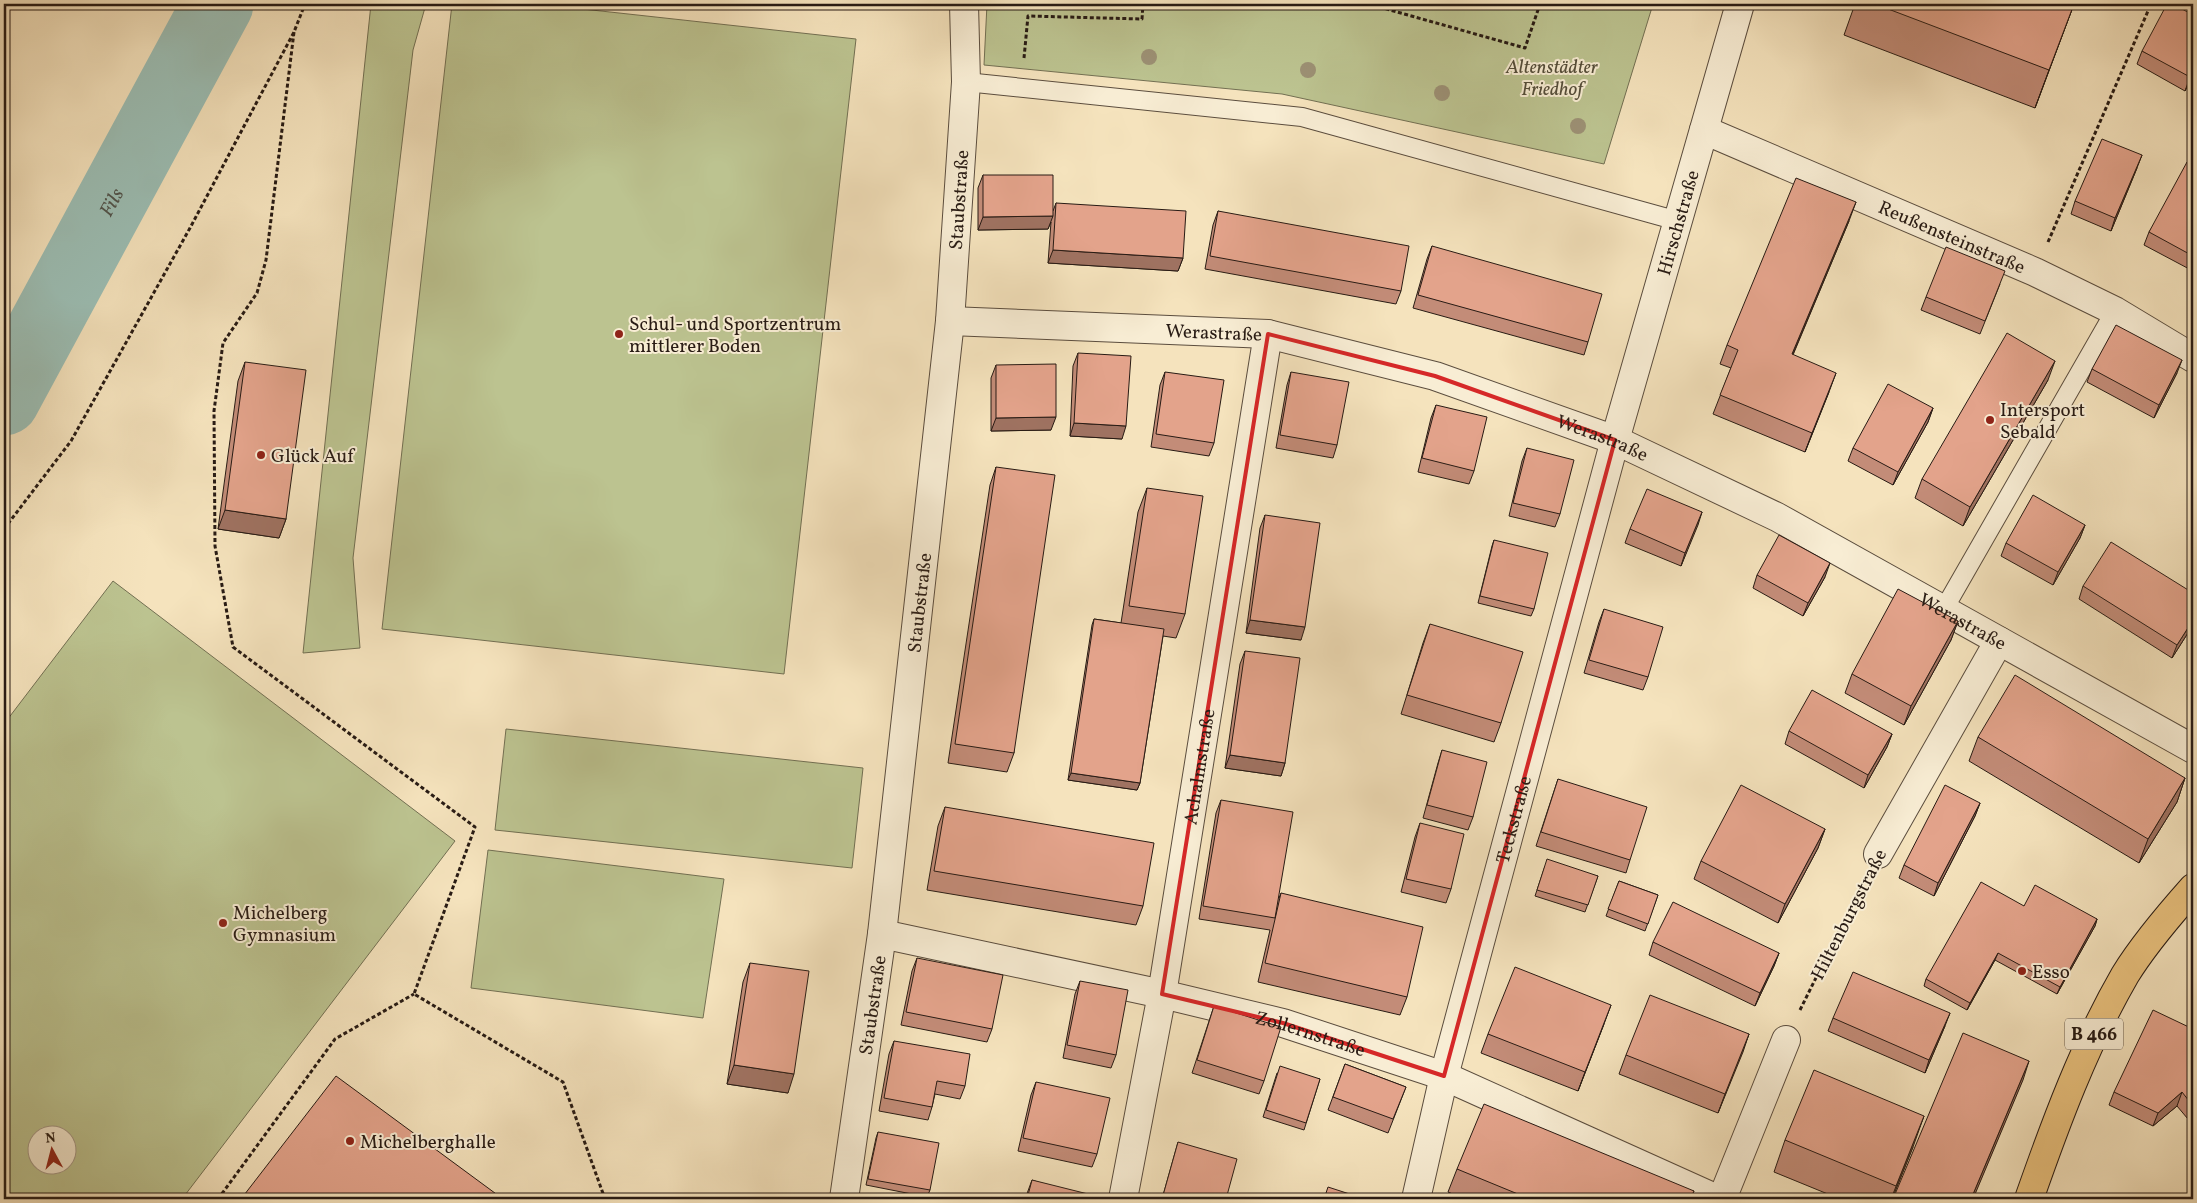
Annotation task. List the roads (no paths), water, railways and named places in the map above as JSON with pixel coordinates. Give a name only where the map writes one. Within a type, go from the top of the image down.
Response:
[{"type":"main road","name":"B 466","points":[[2028,1199],[2060,1109],[2090,1042],[2126,974],[2171,913],[2193,888]]},
{"type":"street","name":"Staubstraße","points":[[844,1199],[882,934],[950,321],[966,82],[964,4]]},
{"type":"street","name":"Hirschstraße","points":[[1615,440],[1740,4]]},
{"type":"street","points":[[2186,4],[2193,8]]},
{"type":"street","name":"Reußensteinstraße","points":[[1704,130],[2035,272],[2115,311],[2193,358]]},
{"type":"street","name":"Werastraße","points":[[950,321],[1268,334],[1435,376],[1615,440],[1777,517],[2193,749]]},
{"type":"street","name":"Achalmstraße","points":[[1123,1199],[1162,994],[1268,334]]},
{"type":"street","name":"Teckstraße","points":[[1416,1199],[1444,1076],[1615,440]]},
{"type":"street","name":"Hiltenburgstraße","points":[[1878,854],[1999,641]]},
{"type":"street","name":"Zollernstraße","points":[[882,934],[1162,994],[1283,1023],[1444,1076],[1717,1199]]},
{"type":"street","points":[[1722,1199],[1786,1040]]},
{"type":"lane","points":[[966,82],[1302,117],[1678,221]]},
{"type":"lane","points":[[1944,609],[2115,311]]},
{"type":"waterway","name":"Fils","points":[[4,400],[218,4]]},
{"type":"place","name":"Schul- und Sportzentrum mittlerer Boden","points":[[619,334]]},
{"type":"place","name":"Intersport Sebald","points":[[1990,420]]},
{"type":"place","name":"Glück Auf","points":[[261,455]]},
{"type":"place","name":"Michelberg Gymnasium","points":[[223,923]]},
{"type":"place","name":"Esso","points":[[2022,971]]},
{"type":"place","name":"Michelberghalle","points":[[350,1141]]},
{"type":"park label","name":"Altenstädter Friedhof","points":[[1552,77]]}]
